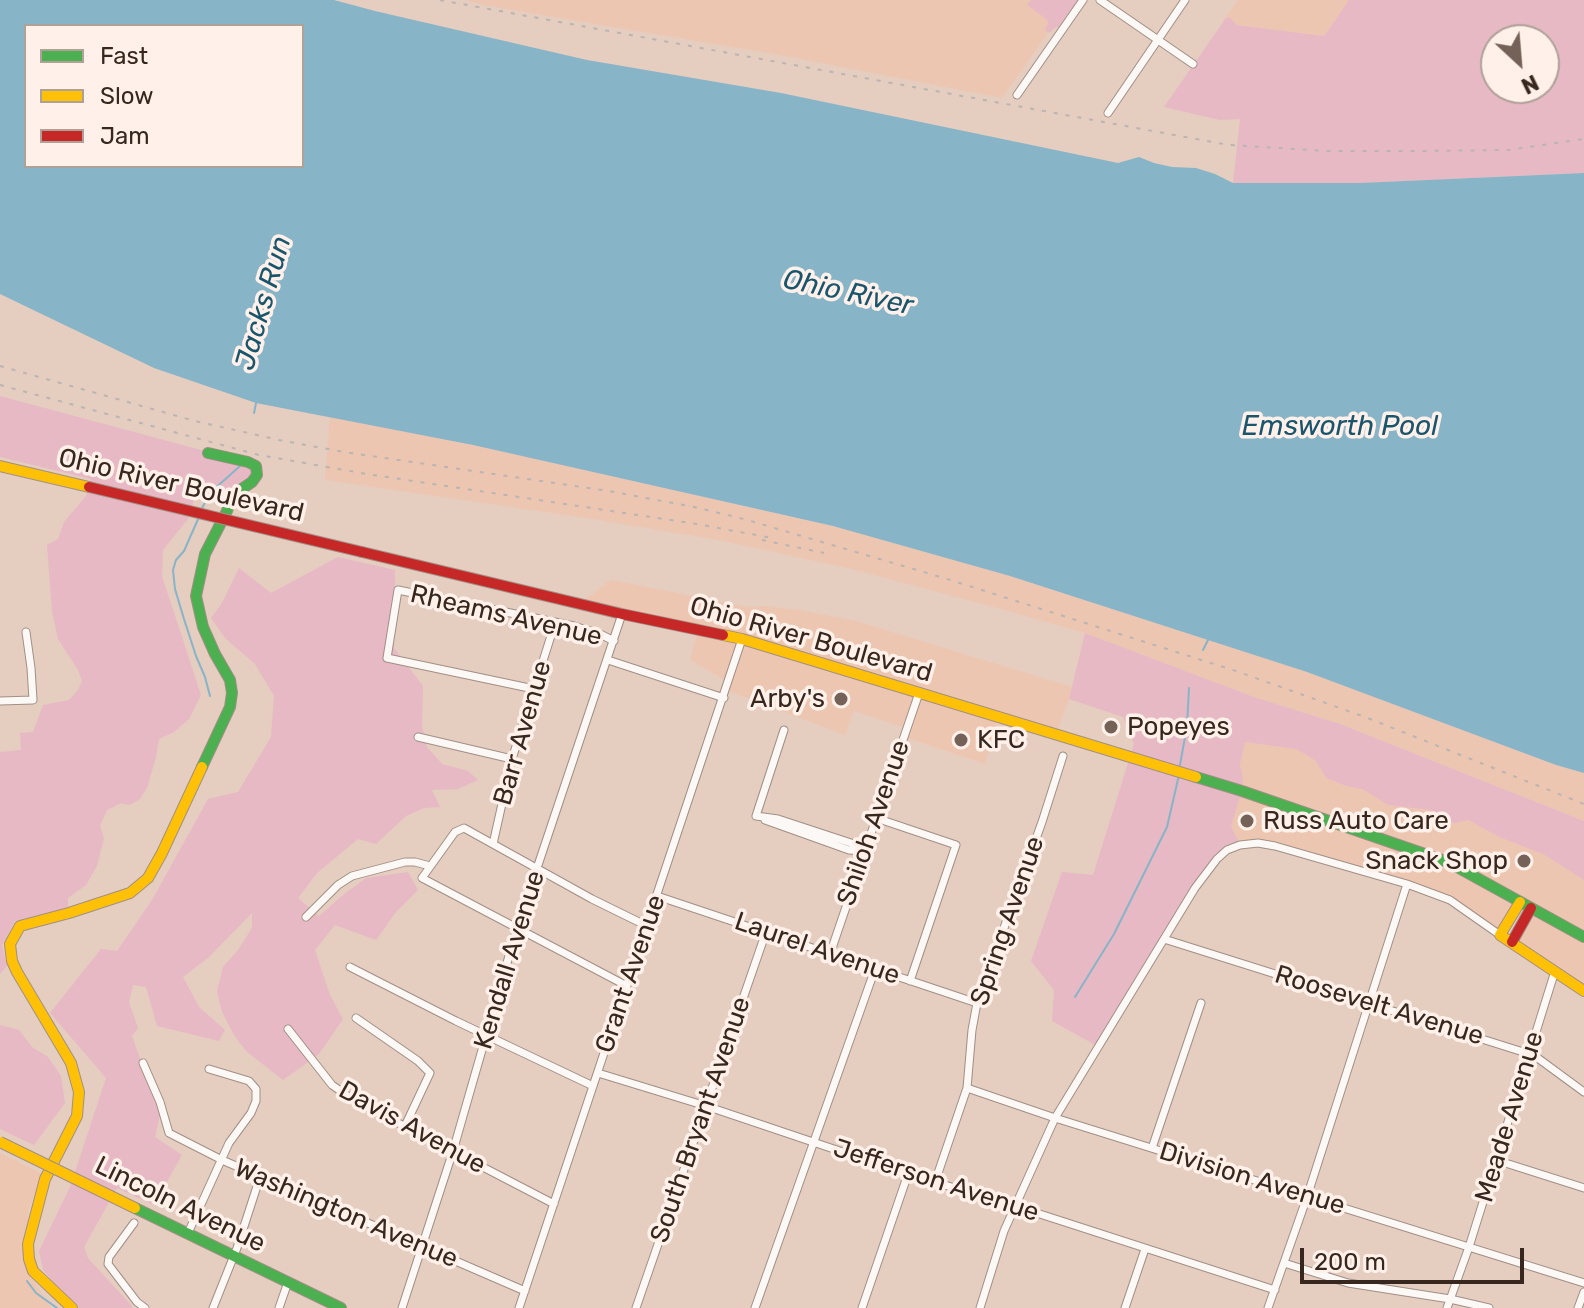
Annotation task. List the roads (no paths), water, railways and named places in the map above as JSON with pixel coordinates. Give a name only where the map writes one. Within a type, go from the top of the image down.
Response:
[{"type":"main road","points":[[72,1308],[33,1271],[28,1244],[45,1179],[77,1116],[79,1092],[71,1063],[17,972],[10,944],[20,926],[130,893],[148,878],[230,707],[230,680],[203,627],[196,596],[205,554],[233,495],[257,475],[256,466],[248,462],[208,453]]},
{"type":"main road","name":"Ohio River Boulevard","points":[[0,466],[622,614],[742,639],[1112,750],[1434,856],[1584,937]]},
{"type":"main road","points":[[1520,902],[1500,935],[1584,991]]},
{"type":"main road","points":[[1512,942],[1531,908]]},
{"type":"main road","name":"Lincoln Avenue","points":[[0,1142],[341,1308]]},
{"type":"street","points":[[1017,95],[1083,0]]},
{"type":"street","points":[[1100,0],[1193,64]]},
{"type":"street","points":[[1108,113],[1185,0]]},
{"type":"street","name":"Rheams Avenue","points":[[534,689],[387,658],[398,590],[574,626],[614,641]]},
{"type":"street","name":"Kendall Avenue","points":[[402,1308],[453,1151],[517,928],[622,614]]},
{"type":"street","name":"Barr Avenue","points":[[493,844],[512,759],[555,623]]},
{"type":"street","points":[[0,701],[33,700],[26,632]]},
{"type":"street","name":"Grant Avenue","points":[[519,1308],[742,639]]},
{"type":"street","points":[[608,660],[724,698]]},
{"type":"street","name":"Shiloh Avenue","points":[[830,954],[919,693]]},
{"type":"street","points":[[784,730],[756,816],[849,850],[865,852]]},
{"type":"street","points":[[418,737],[512,759]]},
{"type":"street","name":"Spring Avenue","points":[[935,1182],[967,1088],[977,1003],[1063,756]]},
{"type":"street","points":[[876,818],[956,845],[910,981]]},
{"type":"street","points":[[627,986],[422,878],[455,832],[464,828],[647,926]]},
{"type":"street","points":[[980,1308],[1004,1231],[1055,1118],[1195,888],[1227,850],[1258,843],[1275,846],[1407,884],[1450,900],[1500,935]]},
{"type":"street","points":[[306,917],[338,885],[352,876],[405,862],[430,866]]},
{"type":"street","points":[[1268,1308],[1307,1197],[1407,884]]},
{"type":"street","name":"Laurel Avenue","points":[[657,896],[977,1003]]},
{"type":"street","name":"South Bryant Avenue","points":[[636,1308],[766,932]]},
{"type":"street","name":"Roosevelt Avenue","points":[[1164,939],[1529,1055],[1584,1092]]},
{"type":"street","points":[[350,967],[593,1086]]},
{"type":"street","points":[[755,1308],[875,969]]},
{"type":"street","name":"Meade Avenue","points":[[1447,1308],[1555,971]]},
{"type":"street","points":[[1152,1148],[1201,1003]]},
{"type":"street","points":[[356,1018],[418,1061],[430,1073],[405,1126]]},
{"type":"street","name":"Davis Avenue","points":[[288,1029],[332,1085],[352,1099],[554,1204]]},
{"type":"street","name":"Washington Avenue","points":[[143,1063],[169,1133],[260,1177],[525,1291]]},
{"type":"street","points":[[188,1233],[229,1143],[256,1101],[256,1089],[249,1081],[209,1069]]},
{"type":"street","name":"Jefferson Avenue","points":[[598,1073],[1275,1290]]},
{"type":"street","name":"Division Avenue","points":[[967,1088],[1584,1283]]},
{"type":"street","points":[[1496,1160],[1584,1188]]},
{"type":"street","points":[[865,1307],[908,1174]]},
{"type":"street","points":[[213,1308],[260,1177]]},
{"type":"street","points":[[134,1223],[109,1257],[108,1264],[145,1308]]},
{"type":"street","points":[[1125,1308],[1145,1249]]},
{"type":"street","points":[[1284,1263],[1348,1283],[1489,1308]]},
{"type":"street","points":[[279,1308],[288,1282]]},
{"type":"street","points":[[1578,1308],[1584,1292]]},
{"type":"water","name":"Emsworth Pool","points":[[0,0],[334,0],[587,60],[781,93],[1118,163],[1139,157],[1172,167],[1196,168],[1233,183],[1360,183],[1584,173],[1584,773],[1307,672],[1010,576],[833,526],[473,445],[256,403],[154,368],[0,294]]},
{"type":"waterway","name":"Jacks Run","points":[[254,413],[256,403]]},
{"type":"waterway","name":"Jacks Run","points":[[202,508],[211,492],[240,466]]},
{"type":"waterway","name":"Jacks Run","points":[[199,517],[173,570],[175,589],[210,696]]},
{"type":"waterway","points":[[1203,650],[1208,640]]},
{"type":"waterway","points":[[1180,765],[1187,726],[1189,688]]},
{"type":"waterway","points":[[1075,997],[1114,934],[1167,827],[1179,775]]},
{"type":"waterway","name":"Jacks Run","points":[[27,1281],[36,1293],[57,1308]]},
{"type":"railway","points":[[440,0],[1229,145],[1327,151],[1508,150],[1584,139]]},
{"type":"railway","points":[[0,366],[195,421],[279,440],[609,491],[744,519],[944,578],[1236,671],[1365,717],[1584,804]]},
{"type":"railway","points":[[0,385],[259,455],[772,538]]},
{"type":"railway","points":[[762,540],[824,553]]},
{"type":"place","name":"Arby's","points":[[841,699]]},
{"type":"place","name":"Popeyes","points":[[1111,727]]},
{"type":"place","name":"KFC","points":[[961,740]]},
{"type":"place","name":"Russ Auto Care","points":[[1247,821]]},
{"type":"place","name":"Snack Shop","points":[[1524,861]]},
{"type":"water label","name":"Ohio River","points":[[848,293]]}]
